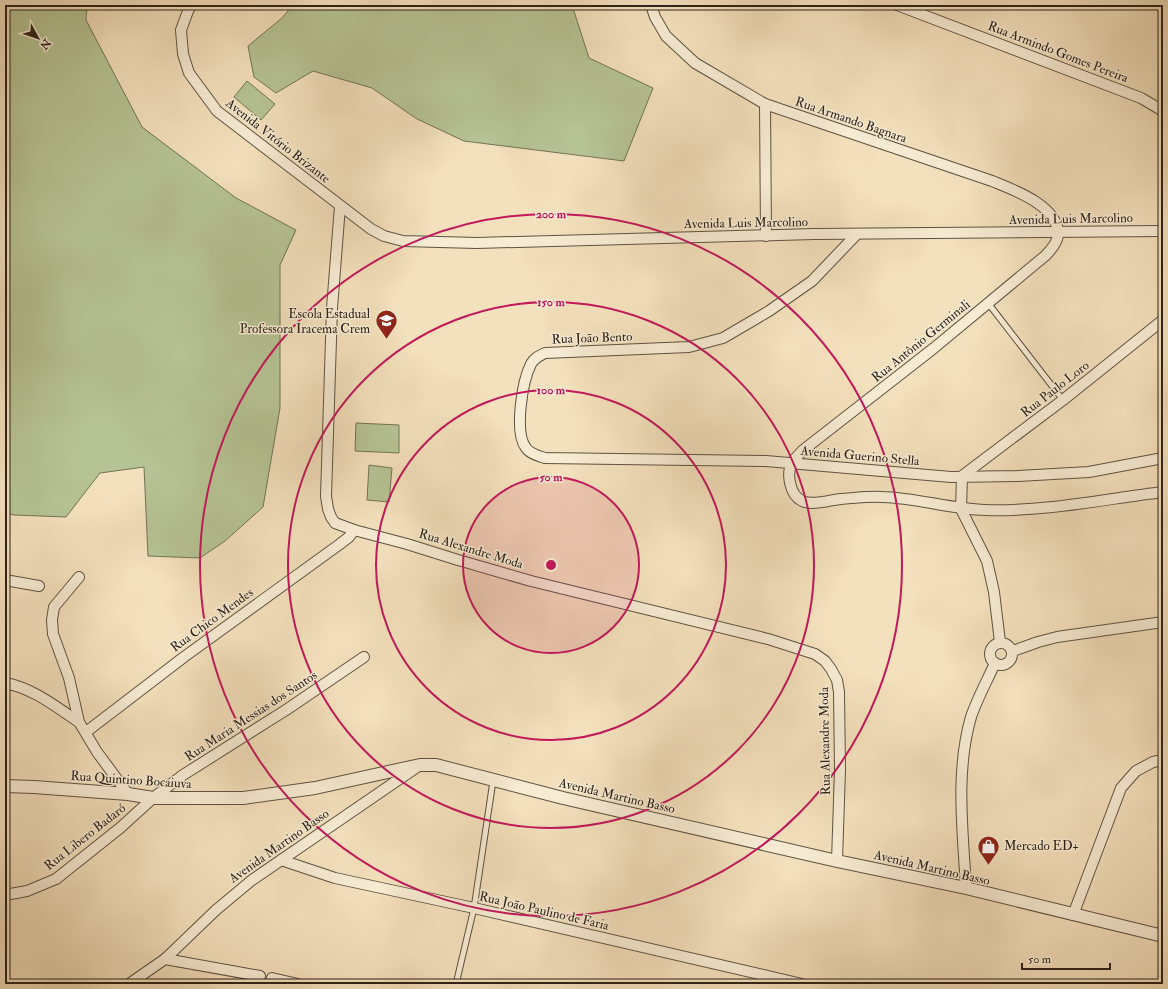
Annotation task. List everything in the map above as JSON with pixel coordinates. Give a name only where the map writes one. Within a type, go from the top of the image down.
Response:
[{"type":"street","name":"Avenida Vitório Brizante","points":[[192,5],[188,11],[181,30],[183,54],[189,73],[199,88],[217,111],[340,206]]},
{"type":"street","name":"Rua Armando Bagnara","points":[[652,5],[655,17],[666,36],[695,63],[765,104],[992,181],[1019,192],[1042,206],[1054,219],[1059,233]]},
{"type":"street","name":"Rua Armindo Gomes Pereira","points":[[897,5],[1141,98],[1163,111]]},
{"type":"street","points":[[765,104],[766,236]]},
{"type":"street","name":"Avenida Luis Marcolino","points":[[340,206],[371,229],[384,236],[404,241],[477,243],[766,236],[1163,231]]},
{"type":"street","name":"Rua Alexandre Moda","points":[[340,206],[332,308],[326,496],[331,518],[336,522],[354,530],[408,544],[458,560],[531,580],[768,639],[815,654],[825,661],[831,669],[837,680],[839,692],[840,769],[837,861]]},
{"type":"street","name":"Rua Antônio Germinali","points":[[792,463],[802,451],[934,348],[1046,256],[1054,246],[1059,233]]},
{"type":"street","name":"Rua João Bento","points":[[792,463],[766,461],[545,458],[527,450],[521,440],[520,422],[523,386],[536,357],[545,352],[689,347],[723,338],[769,311],[812,281],[856,235]]},
{"type":"street","name":"Rua Paulo Loro","points":[[962,476],[1063,400],[1163,320]]},
{"type":"street","name":"Avenida Guerino Stella","points":[[1163,458],[1089,472],[1018,476],[951,476],[792,463],[790,473],[790,482],[796,495],[802,501],[814,503],[862,497],[884,497],[962,509],[1031,509],[1163,492]]},
{"type":"street","points":[[962,476],[962,509],[987,561],[994,592],[1000,642]]},
{"type":"street","name":"Rua Chico Mendes","points":[[86,732],[184,656],[340,544],[349,537],[354,530]]},
{"type":"street","points":[[79,722],[69,678],[53,634],[52,620],[54,607],[80,577]]},
{"type":"street","points":[[5,580],[39,586]]},
{"type":"street","points":[[1013,651],[1057,637],[1163,622]]},
{"type":"street","points":[[1000,642],[1008,644],[1013,651],[1012,658],[1008,663],[1001,666],[995,663],[990,657],[993,646],[1000,642]]},
{"type":"street","name":"Rua Maria Messias dos Santos","points":[[153,798],[183,775],[286,710],[364,657]]},
{"type":"street","points":[[966,888],[962,812],[962,776],[966,743],[972,716],[995,663]]},
{"type":"street","points":[[5,683],[12,684],[43,698],[79,722],[97,752],[128,794]]},
{"type":"street","points":[[1073,914],[1121,788],[1136,771],[1153,762],[1163,760]]},
{"type":"street","name":"Avenida Martino Basso","points":[[129,984],[165,959],[216,910],[246,885],[420,765],[436,765],[571,800],[837,861],[966,888],[1163,936]]},
{"type":"street","name":"Rua Quintino Bocaiuva","points":[[5,786],[128,794],[153,798],[243,798],[315,788],[420,765]]},
{"type":"street","name":"Rua Libero Badaró","points":[[5,895],[27,891],[56,879],[120,828],[153,798]]},
{"type":"street","name":"Rua João Paulino de Faria","points":[[281,860],[335,878],[474,908],[802,984]]},
{"type":"street","points":[[165,959],[260,976]]},
{"type":"street","points":[[272,981],[298,984]]},
{"type":"lane","points":[[988,303],[1063,400]]},
{"type":"lane","points":[[456,984],[474,908],[494,780]]},
{"type":"green space","points":[[5,5],[87,5],[86,20],[142,127],[236,198],[296,230],[280,265],[280,408],[263,507],[225,541],[200,558],[148,556],[144,467],[100,473],[66,517],[14,515],[5,513]]},
{"type":"green space","points":[[293,5],[572,5],[589,58],[653,88],[624,161],[464,141],[417,119],[372,88],[313,71],[276,93],[254,77],[248,46],[282,18]]},
{"type":"green space","points":[[247,81],[275,104],[261,120],[234,97]]},
{"type":"green space","points":[[356,423],[399,425],[399,453],[355,451]]},
{"type":"green space","points":[[369,465],[392,468],[389,502],[367,500]]},
{"type":"place","name":"Escola Estadual Professora Iracema Crem","points":[[386,340]]},
{"type":"place","name":"Mercado ED+","points":[[989,866]]}]
